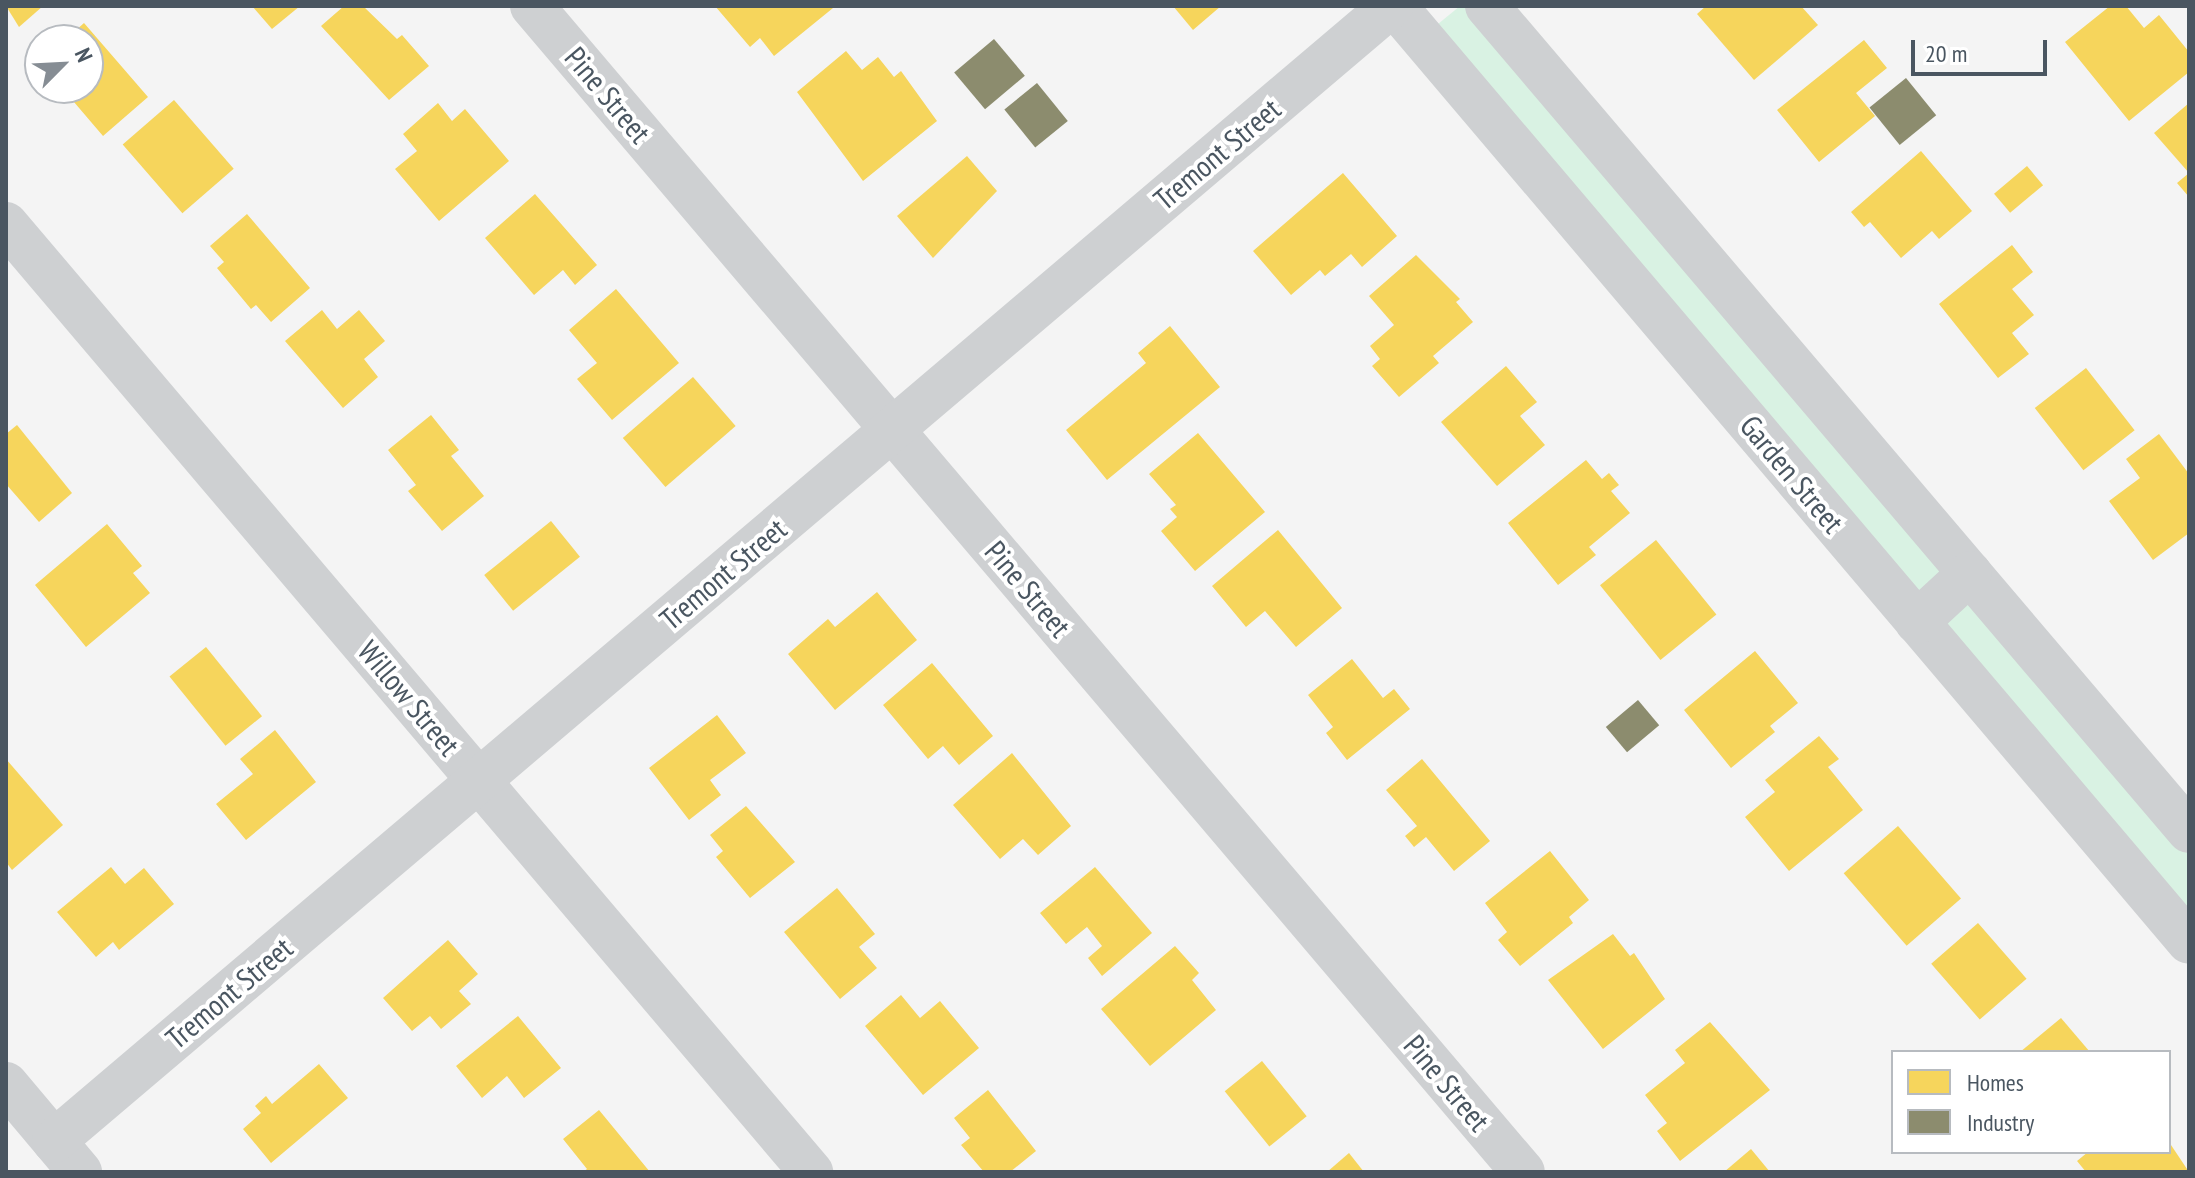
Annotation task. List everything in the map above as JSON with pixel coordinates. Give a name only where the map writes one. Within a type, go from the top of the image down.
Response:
[{"type":"street","name":"Pine Street","points":[[532,6],[1523,1172]]},
{"type":"street","name":"Tremont Street","points":[[67,1157],[479,781],[1393,6]]},
{"type":"street","name":"Garden Street","points":[[1393,6],[2189,942]]},
{"type":"street","points":[[1487,6],[2189,831]]},
{"type":"street","name":"Willow Street","points":[[6,224],[811,1172]]},
{"type":"street","points":[[1917,622],[1970,573]]},
{"type":"street","points":[[6,1084],[67,1157]]},
{"type":"green space","points":[[1460,6],[1478,6],[2189,842],[2189,932],[1427,33]]},
{"type":"building: Homes","points":[[6,6],[43,6],[19,27]]},
{"type":"building: Homes","points":[[252,6],[300,6],[272,29]]},
{"type":"building: Homes","points":[[344,6],[363,6],[397,39],[402,35],[429,66],[389,100],[321,26]]},
{"type":"building: Homes","points":[[715,6],[833,8],[774,56],[760,38],[750,47]]},
{"type":"building: Homes","points":[[1173,6],[1221,6],[1193,30]]},
{"type":"building: Homes","points":[[1706,6],[1801,6],[1818,25],[1754,80],[1697,14]]},
{"type":"building: Homes","points":[[2110,6],[2126,6],[2144,28],[2159,15],[2189,52],[2189,72],[2129,121],[2065,42]]},
{"type":"building: Homes","points":[[1864,40],[1887,68],[1856,93],[1875,116],[1819,162],[1777,110]]},
{"type":"building: Homes","points":[[104,46],[148,97],[103,136],[76,104],[104,104]]},
{"type":"building: Homes","points":[[846,51],[862,70],[878,57],[894,77],[901,71],[937,121],[863,181],[797,92]]},
{"type":"building: Homes","points":[[174,100],[234,169],[182,213],[123,145]]},
{"type":"building: Homes","points":[[438,103],[452,121],[465,109],[509,161],[439,221],[395,169],[417,151],[403,134]]},
{"type":"building: Homes","points":[[2189,103],[2189,173],[2154,133]]},
{"type":"building: Homes","points":[[1921,151],[1972,211],[1939,239],[1932,231],[1901,258],[1870,222],[1864,227],[1851,212]]},
{"type":"building: Homes","points":[[967,156],[997,191],[933,258],[897,216]]},
{"type":"building: Homes","points":[[2027,166],[2043,185],[2010,213],[1994,194]]},
{"type":"building: Homes","points":[[1343,173],[1397,236],[1362,267],[1351,254],[1325,276],[1320,270],[1291,295],[1253,251]]},
{"type":"building: Homes","points":[[2189,173],[2189,197],[2177,183]]},
{"type":"building: Homes","points":[[535,194],[597,265],[575,285],[563,270],[534,295],[485,238]]},
{"type":"building: Homes","points":[[247,214],[310,288],[271,322],[256,305],[251,309],[217,268],[224,262],[210,246]]},
{"type":"building: Homes","points":[[2012,245],[2033,272],[2012,289],[2034,315],[2012,333],[2029,354],[1998,378],[1939,304]]},
{"type":"building: Homes","points":[[1416,255],[1460,299],[1456,302],[1473,322],[1433,356],[1439,363],[1399,397],[1372,366],[1380,359],[1370,346],[1394,325],[1369,296]]},
{"type":"building: Homes","points":[[616,289],[679,363],[612,420],[577,379],[597,363],[569,330]]},
{"type":"building: Homes","points":[[322,310],[337,329],[359,310],[385,341],[364,359],[378,377],[343,408],[285,341]]},
{"type":"building: Homes","points":[[1170,326],[1220,387],[1107,480],[1066,430],[1146,363],[1138,353]]},
{"type":"building: Homes","points":[[1506,366],[1537,402],[1520,416],[1545,445],[1497,486],[1441,422]]},
{"type":"building: Homes","points":[[2086,368],[2135,430],[2083,470],[2035,408]]},
{"type":"building: Homes","points":[[693,377],[736,426],[665,487],[623,438]]},
{"type":"building: Homes","points":[[431,415],[459,450],[451,456],[484,496],[442,531],[408,491],[416,485],[388,450]]},
{"type":"building: Homes","points":[[17,425],[72,493],[39,522],[6,484],[6,434]]},
{"type":"building: Homes","points":[[1198,433],[1265,512],[1195,571],[1161,531],[1177,517],[1170,509],[1176,505],[1149,474]]},
{"type":"building: Homes","points":[[2159,434],[2189,474],[2189,533],[2153,560],[2109,501],[2140,478],[2126,459]]},
{"type":"building: Homes","points":[[1586,460],[1602,479],[1609,473],[1619,485],[1611,491],[1630,513],[1589,547],[1596,555],[1558,585],[1508,523]]},
{"type":"building: Homes","points":[[551,521],[580,557],[513,611],[484,575]]},
{"type":"building: Homes","points":[[107,524],[142,566],[133,573],[150,593],[86,647],[35,585]]},
{"type":"building: Homes","points":[[1278,530],[1342,608],[1296,647],[1265,611],[1246,627],[1212,586]]},
{"type":"building: Homes","points":[[1656,540],[1716,615],[1660,660],[1600,585]]},
{"type":"building: Homes","points":[[877,592],[917,640],[835,710],[788,654],[828,619],[835,627]]},
{"type":"building: Homes","points":[[206,647],[262,716],[225,746],[169,677]]},
{"type":"building: Homes","points":[[1755,651],[1798,703],[1770,726],[1775,732],[1731,768],[1684,710]]},
{"type":"building: Homes","points":[[1352,659],[1383,698],[1394,689],[1410,709],[1347,760],[1326,733],[1333,727],[1308,695]]},
{"type":"building: Homes","points":[[932,663],[993,736],[959,765],[943,746],[928,759],[883,705]]},
{"type":"building: Homes","points":[[717,715],[746,753],[710,780],[721,795],[689,820],[649,768]]},
{"type":"building: Homes","points":[[275,730],[316,782],[246,840],[216,804],[253,774],[240,759]]},
{"type":"building: Homes","points":[[1819,736],[1839,759],[1828,767],[1863,810],[1789,871],[1745,817],[1775,792],[1765,780]]},
{"type":"building: Homes","points":[[1012,753],[1071,826],[1038,855],[1023,839],[1000,859],[953,805]]},
{"type":"building: Homes","points":[[6,759],[63,825],[12,870],[6,862]]},
{"type":"building: Homes","points":[[1422,759],[1490,841],[1454,871],[1426,837],[1414,847],[1405,836],[1417,826],[1386,790]]},
{"type":"building: Homes","points":[[746,806],[795,862],[750,898],[716,857],[723,851],[710,835]]},
{"type":"building: Homes","points":[[1898,826],[1961,898],[1907,946],[1844,873]]},
{"type":"building: Homes","points":[[1550,851],[1589,900],[1569,917],[1573,923],[1520,966],[1498,940],[1507,932],[1485,903]]},
{"type":"building: Homes","points":[[111,867],[125,884],[144,868],[174,904],[119,950],[113,942],[96,957],[57,912]]},
{"type":"building: Homes","points":[[1095,867],[1152,933],[1102,976],[1088,958],[1102,946],[1087,927],[1066,944],[1040,913]]},
{"type":"building: Homes","points":[[837,888],[875,934],[859,947],[877,968],[840,999],[784,932]]},
{"type":"building: Homes","points":[[1978,923],[2027,979],[1980,1020],[1931,964]]},
{"type":"building: Homes","points":[[1613,934],[1630,956],[1634,953],[1665,999],[1603,1049],[1548,980]]},
{"type":"building: Homes","points":[[448,940],[478,974],[459,991],[471,1004],[441,1029],[430,1016],[412,1031],[383,998]]},
{"type":"building: Homes","points":[[1175,946],[1199,973],[1192,980],[1216,1010],[1150,1066],[1101,1009]]},
{"type":"building: Homes","points":[[901,995],[920,1018],[940,1001],[979,1048],[923,1095],[865,1026]]},
{"type":"building: Homes","points":[[518,1016],[561,1068],[524,1098],[507,1076],[482,1098],[456,1066]]},
{"type":"building: Homes","points":[[2061,1018],[2088,1050],[2022,1050]]},
{"type":"building: Homes","points":[[1710,1022],[1770,1090],[1680,1161],[1657,1131],[1667,1123],[1645,1095],[1685,1063],[1675,1050]]},
{"type":"building: Homes","points":[[1262,1061],[1307,1116],[1269,1146],[1225,1091]]},
{"type":"building: Homes","points":[[319,1064],[348,1098],[271,1163],[243,1129],[261,1113],[255,1106],[266,1096],[272,1104]]},
{"type":"building: Homes","points":[[988,1090],[1036,1151],[1010,1172],[984,1172],[961,1145],[970,1138],[954,1118]]},
{"type":"building: Homes","points":[[599,1110],[650,1172],[583,1172],[587,1169],[563,1139]]},
{"type":"building: Homes","points":[[2171,1145],[2189,1172],[2086,1172],[2077,1161],[2086,1154],[2171,1154]]},
{"type":"building: Homes","points":[[1751,1149],[1770,1172],[1724,1172]]},
{"type":"building: Homes","points":[[1349,1153],[1364,1172],[1327,1172]]},
{"type":"building: Industry","points":[[994,39],[1025,76],[985,109],[954,72]]},
{"type":"building: Industry","points":[[1906,78],[1936,115],[1900,145],[1869,108]]},
{"type":"building: Industry","points":[[1037,83],[1068,121],[1035,148],[1004,109]]},
{"type":"building: Industry","points":[[1638,700],[1659,725],[1627,752],[1606,727]]}]
